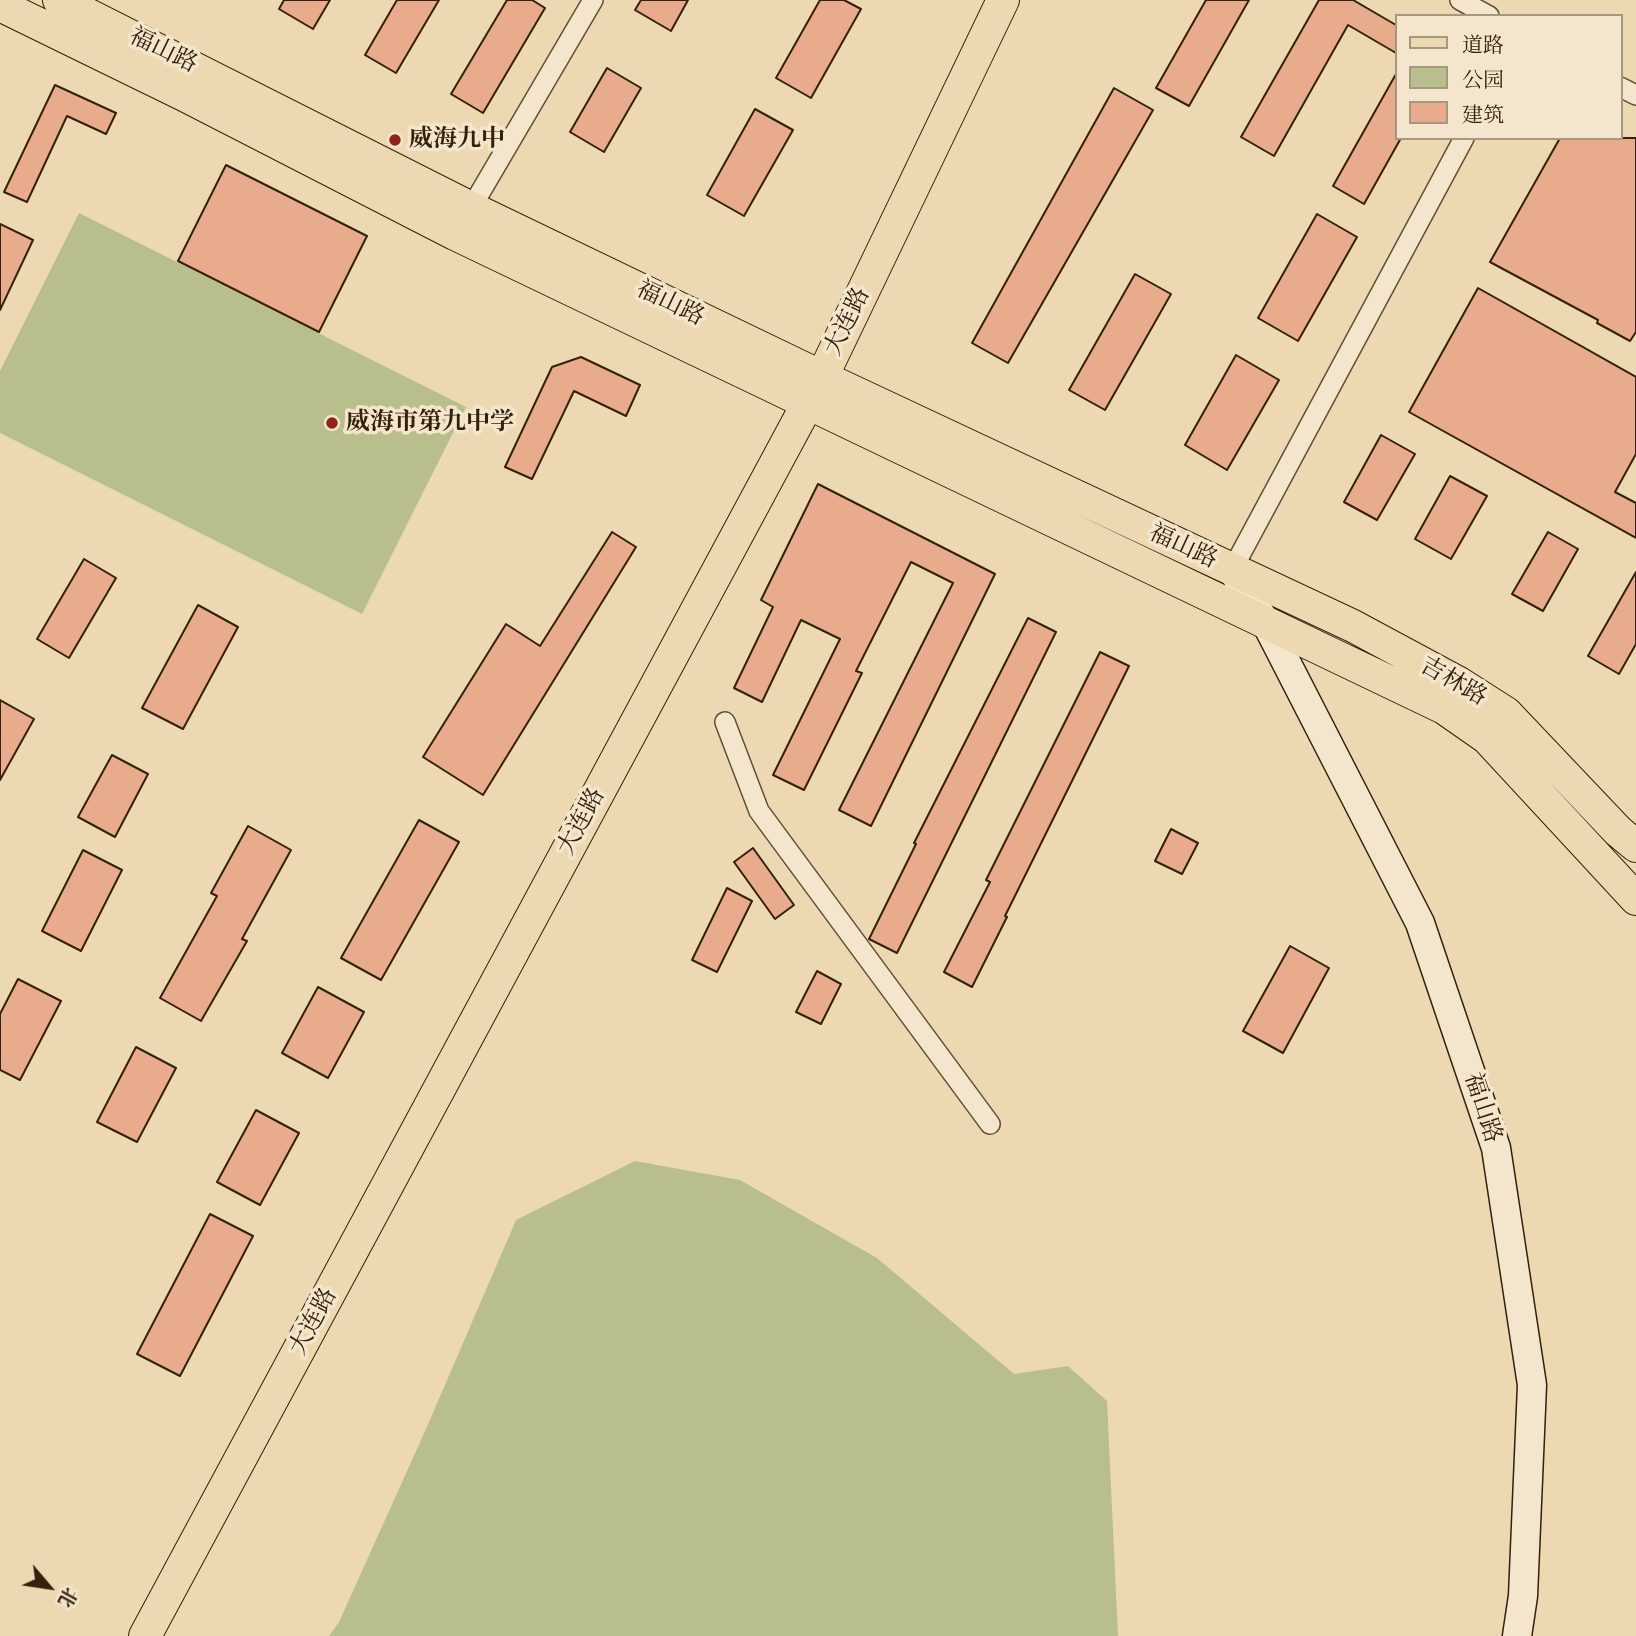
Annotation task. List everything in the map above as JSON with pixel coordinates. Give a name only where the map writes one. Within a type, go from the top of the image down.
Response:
[{"type":"main road","name":"福山路","points":[[59,0],[463,221],[814,390],[1265,621]]},
{"type":"main road","name":"大连路","points":[[145,1636],[814,390],[1003,0]]},
{"type":"main road","points":[[0,5],[198,102],[463,221]]},
{"type":"main road","name":"福山路","points":[[814,390],[1232,570],[1265,621],[1420,923],[1496,1148],[1532,1385],[1523,1596],[1517,1636]]},
{"type":"main road","name":"吉林路","points":[[1232,570],[1353,626],[1459,683],[1506,713],[1618,831],[1636,846]]},
{"type":"main road","name":"吉林路","points":[[1265,621],[1444,708],[1487,738],[1636,899]]},
{"type":"street","points":[[463,221],[593,0]]},
{"type":"street","points":[[1460,0],[1485,14]]},
{"type":"street","points":[[1232,570],[1463,140]]},
{"type":"street","points":[[724,722],[759,811],[990,1124]]},
{"type":"green space","points":[[79,213],[466,407],[362,614],[0,433],[0,371]]},
{"type":"green space","points":[[635,1161],[740,1180],[877,1258],[1014,1374],[1068,1366],[1107,1401],[1118,1636],[329,1636],[339,1622],[426,1429],[516,1220]]},
{"type":"building","points":[[284,0],[330,0],[313,29],[279,9]]},
{"type":"building","points":[[397,0],[439,0],[396,73],[365,55]]},
{"type":"building","points":[[507,0],[532,0],[545,8],[483,113],[451,94]]},
{"type":"building","points":[[641,0],[688,0],[671,31],[635,10]]},
{"type":"building","points":[[820,0],[844,0],[861,9],[811,98],[776,78]]},
{"type":"building","points":[[1206,0],[1249,0],[1189,106],[1156,88]]},
{"type":"building","points":[[1319,0],[1353,0],[1394,24],[1394,52],[1348,25],[1274,156],[1241,137]]},
{"type":"building","points":[[607,68],[641,88],[604,152],[570,132]]},
{"type":"building","points":[[1394,78],[1394,140],[1400,140],[1364,204],[1333,186]]},
{"type":"building","points":[[55,85],[116,113],[106,134],[67,116],[27,202],[4,192]]},
{"type":"building","points":[[1114,88],[1153,110],[1008,363],[972,343]]},
{"type":"building","points":[[755,109],[793,130],[744,216],[707,195]]},
{"type":"building","points":[[1636,138],[1636,332],[1630,341],[1597,323],[1598,320],[1490,262],[1559,140]]},
{"type":"building","points":[[226,165],[367,236],[319,332],[178,261]]},
{"type":"building","points":[[1317,214],[1357,237],[1298,341],[1258,318]]},
{"type":"building","points":[[0,224],[33,240],[0,310]]},
{"type":"building","points":[[1135,274],[1171,294],[1105,410],[1069,390]]},
{"type":"building","points":[[1478,288],[1636,377],[1636,454],[1615,492],[1636,503],[1636,538],[1409,412]]},
{"type":"building","points":[[1236,355],[1279,380],[1227,470],[1185,445]]},
{"type":"building","points":[[581,357],[640,385],[626,416],[574,391],[532,479],[505,467],[552,367]]},
{"type":"building","points":[[1381,435],[1415,454],[1377,520],[1344,502]]},
{"type":"building","points":[[1450,476],[1487,496],[1451,559],[1415,539]]},
{"type":"building","points":[[818,484],[995,574],[871,826],[839,810],[953,583],[911,562],[856,671],[862,673],[804,790],[773,775],[840,639],[801,620],[762,702],[734,688],[773,607],[761,600]]},
{"type":"building","points":[[612,532],[636,547],[483,795],[423,757],[506,624],[540,646]]},
{"type":"building","points":[[1548,532],[1578,549],[1543,611],[1512,594]]},
{"type":"building","points":[[84,559],[116,578],[69,658],[37,639]]},
{"type":"building","points":[[1636,572],[1636,644],[1619,674],[1588,656]]},
{"type":"building","points":[[198,605],[238,627],[183,729],[142,708]]},
{"type":"building","points":[[1028,618],[1056,632],[897,953],[869,939],[916,844],[914,843]]},
{"type":"building","points":[[1100,652],[1129,666],[972,987],[944,972],[990,882],[986,880]]},
{"type":"building","points":[[0,700],[34,719],[0,780]]},
{"type":"building","points":[[112,755],[148,774],[115,837],[78,817]]},
{"type":"building","points":[[419,820],[459,842],[381,980],[341,958]]},
{"type":"building","points":[[248,826],[291,850],[242,939],[247,941],[201,1021],[160,998],[217,896],[211,893]]},
{"type":"building","points":[[1171,829],[1198,843],[1182,874],[1155,861]]},
{"type":"building","points":[[753,848],[794,905],[775,919],[734,862]]},
{"type":"building","points":[[83,850],[122,870],[81,951],[42,931]]},
{"type":"building","points":[[727,888],[752,901],[717,972],[692,960]]},
{"type":"building","points":[[1290,946],[1329,968],[1283,1053],[1243,1031]]},
{"type":"building","points":[[817,971],[841,984],[821,1024],[796,1012]]},
{"type":"building","points":[[18,979],[61,1001],[20,1080],[0,1070],[0,1014]]},
{"type":"building","points":[[318,987],[364,1012],[328,1078],[282,1053]]},
{"type":"building","points":[[136,1047],[176,1068],[137,1142],[97,1122]]},
{"type":"building","points":[[256,1110],[299,1133],[260,1205],[217,1182]]},
{"type":"building","points":[[210,1214],[253,1236],[180,1376],[137,1354]]},
{"type":"place","name":"威海九中","points":[[395,140]]},
{"type":"place","name":"威海市第九中学","points":[[332,423]]}]
